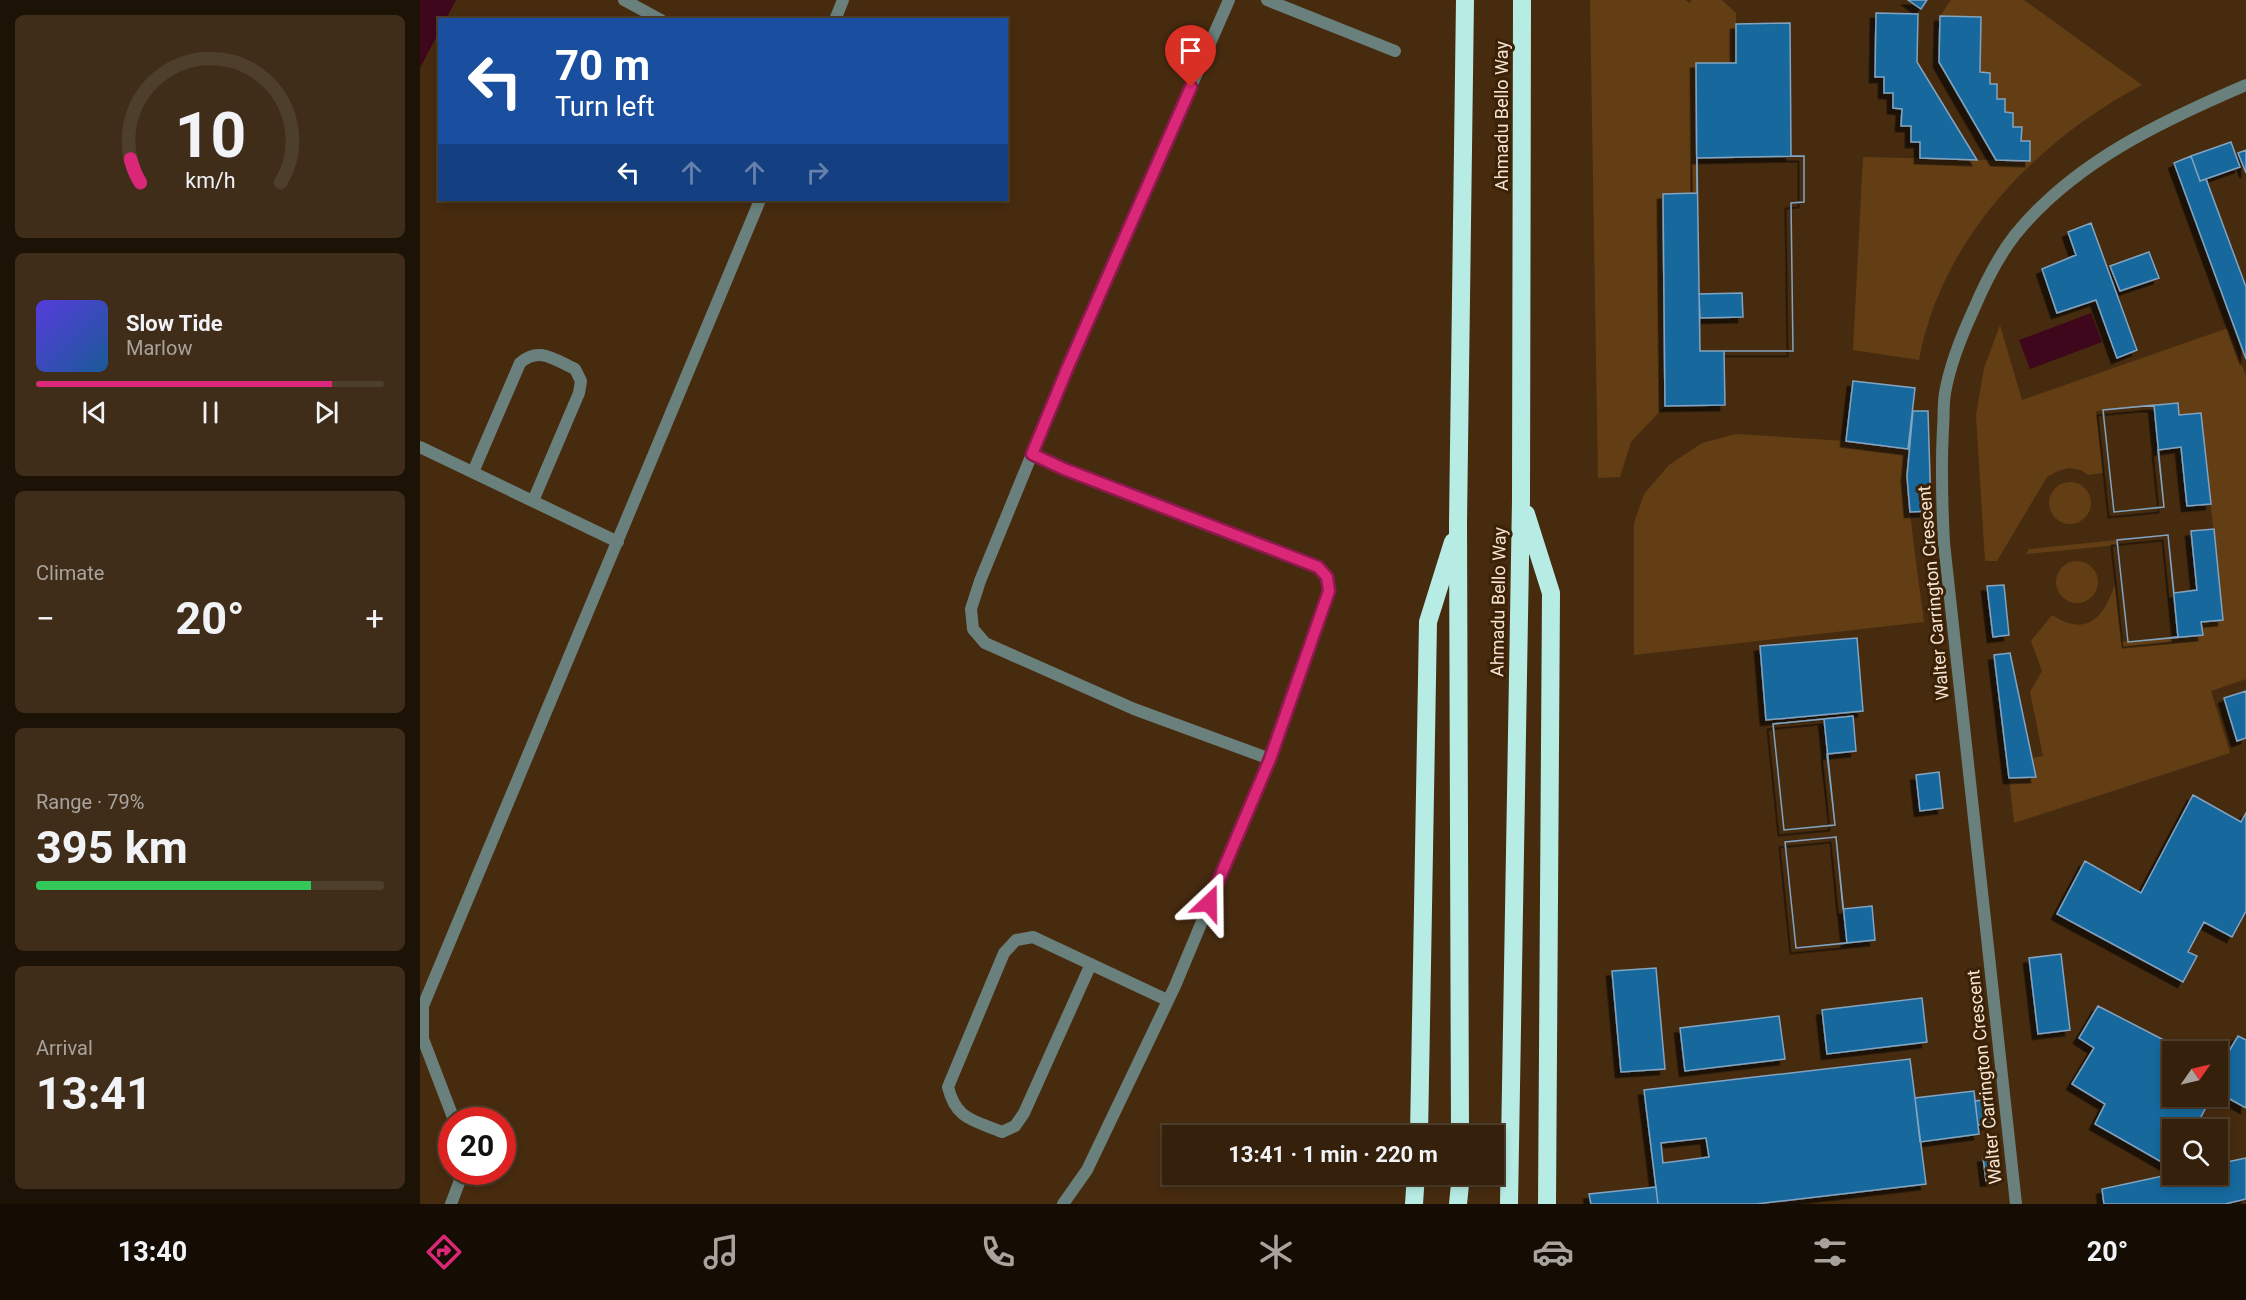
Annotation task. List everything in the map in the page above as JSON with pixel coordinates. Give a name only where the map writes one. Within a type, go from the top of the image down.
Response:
[{"type":"highway","name":"Ahmadu Bello Way","points":[[1460,1125],[1458,523],[1465,0]]},
{"type":"highway","name":"Ahmadu Bello Way","points":[[1509,1204],[1521,500],[1522,0]]},
{"type":"highway","points":[[1521,500],[1551,593],[1547,1204]]},
{"type":"highway","points":[[1419,1125],[1428,622],[1458,523]]},
{"type":"highway","points":[[1414,1204],[1415,1185]]},
{"type":"highway","points":[[1458,1204],[1460,1185]]},
{"type":"street","points":[[624,0],[657,18]]},
{"type":"street","points":[[836,18],[843,0]]},
{"type":"street","points":[[1229,0],[1072,358],[970,609],[973,628],[985,643],[1113,700],[1270,759]]},
{"type":"street","points":[[1267,0],[1395,51]]},
{"type":"street","name":"Walter Carrington Crescent","points":[[2016,1204],[1944,543],[1941,473],[1945,393],[1955,351],[1987,279],[2014,236],[2050,198],[2089,166],[2132,140],[2246,85]]},
{"type":"street","points":[[449,1107],[423,1039],[423,1006],[760,201]]},
{"type":"street","points":[[473,472],[520,363],[528,356],[540,353],[575,369],[581,381],[579,393],[533,501]]},
{"type":"street","points":[[420,447],[618,542]]},
{"type":"street","points":[[1032,454],[1064,469],[1318,567],[1327,577],[1329,591],[1270,759],[1167,1000],[1087,1170],[1063,1204]]},
{"type":"street","points":[[1091,964],[1024,1113],[1015,1126],[1002,1132],[964,1116],[952,1104],[948,1087],[1004,953],[1016,940],[1034,937],[1091,964],[1167,1000]]},
{"type":"street","points":[[452,1204],[459,1185]]},
{"type":"shaded area","points":[[420,0],[456,0],[447,18],[438,18],[438,34],[420,68]]},
{"type":"shaded area","points":[[1590,0],[1685,0],[1690,3],[1692,0],[1722,0],[1736,13],[1736,63],[1696,63],[1697,193],[1664,194],[1665,406],[1631,442],[1620,477],[1598,478]]},
{"type":"shaded area","points":[[1951,0],[2024,0],[2142,85],[2103,108],[2066,135],[2031,165],[1999,198],[1971,235],[1948,274],[1931,316],[1919,360],[1853,350],[1863,157],[2030,161],[2030,142],[2021,141],[2022,127],[2013,127],[2013,113],[2005,112],[2005,99],[1997,99],[1997,84],[1990,84],[1990,73],[1980,72],[1980,17],[1940,16]]},
{"type":"shaded area","points":[[2091,313],[2102,342],[2030,369],[2019,340]]},
{"type":"shaded area","points":[[2000,325],[2022,400],[2228,328],[2246,376],[2246,679],[2211,691],[2230,753],[2014,823],[2009,778],[2036,776],[2032,758],[2043,756],[2030,692],[2042,671],[2031,641],[2052,615],[2064,622],[2075,624],[2085,624],[2093,620],[2106,606],[2115,583],[2122,642],[2202,635],[2201,622],[2223,620],[2201,413],[2179,415],[2178,403],[2096,411],[2103,473],[2088,475],[2081,470],[2069,468],[2047,477],[1997,561],[1985,561],[1976,415],[1984,368]]},
{"type":"shaded area","points":[[1736,434],[1846,441],[1908,449],[1910,514],[1924,622],[1634,655],[1634,523],[1644,494],[1669,465],[1702,443]]},
{"type":"shaded area","points":[[2070,482],[2078,483],[2085,488],[2090,495],[2090,511],[2085,518],[2078,523],[2070,524],[2062,523],[2055,518],[2050,511],[2049,503],[2050,495],[2055,488],[2062,483]]},
{"type":"shaded area","points":[[2117,540],[2118,545],[2026,554],[2029,549]]},
{"type":"shaded area","points":[[2077,561],[2085,562],[2092,567],[2097,574],[2097,590],[2092,597],[2085,602],[2077,603],[2069,602],[2062,597],[2057,590],[2056,582],[2057,574],[2062,567],[2069,562]]},
{"type":"building","points":[[1908,0],[1927,0],[1921,9]]},
{"type":"building","points":[[1876,13],[1918,14],[1917,62],[1977,160],[1920,158],[1920,142],[1911,142],[1911,126],[1901,126],[1902,109],[1893,108],[1893,93],[1884,93],[1884,77],[1875,77]]},
{"type":"building","points":[[1940,16],[1981,17],[1980,72],[1990,73],[1990,84],[1997,84],[1997,99],[2005,99],[2005,112],[2013,113],[2013,127],[2022,127],[2021,141],[2030,141],[2030,161],[1996,160],[1939,62]]},
{"type":"building","points":[[1790,23],[1791,156],[1804,156],[1804,202],[1791,203],[1793,351],[1724,351],[1725,405],[1665,406],[1663,194],[1697,193],[1696,63],[1736,63],[1736,24]]},
{"type":"building","points":[[2231,142],[2240,167],[2200,181],[2191,156]]},
{"type":"building","points":[[2246,150],[2246,173],[2238,153]]},
{"type":"building","points":[[1804,156],[1804,202],[1791,203],[1793,351],[1700,351],[1697,158]]},
{"type":"building","points":[[2191,156],[2200,181],[2206,179],[2246,287],[2246,359],[2174,163]]},
{"type":"building","points":[[2091,223],[2137,350],[2117,358],[2096,300],[2057,313],[2042,269],[2076,255],[2068,232]]},
{"type":"building","points":[[2149,252],[2159,278],[2120,291],[2110,266]]},
{"type":"building","points":[[1742,293],[1743,317],[1700,318],[1699,294]]},
{"type":"building","points":[[1853,381],[1915,388],[1908,449],[1846,441]]},
{"type":"building","points":[[2178,403],[2179,415],[2201,413],[2211,504],[2187,506],[2181,447],[2158,450],[2164,507],[2114,512],[2103,410]]},
{"type":"building","points":[[2154,405],[2164,507],[2114,512],[2103,410]]},
{"type":"building","points":[[1913,411],[1928,411],[1931,511],[1910,512],[1907,476]]},
{"type":"building","points":[[2214,529],[2223,620],[2201,622],[2203,635],[2128,642],[2117,540],[2168,535],[2174,593],[2197,590],[2191,531]]},
{"type":"building","points":[[2168,535],[2178,637],[2128,642],[2117,540]]},
{"type":"building","points":[[2004,585],[2009,635],[1993,637],[1987,586]]},
{"type":"building","points":[[1857,638],[1863,711],[1766,720],[1760,646]]},
{"type":"building","points":[[2010,653],[2036,777],[2009,778],[1994,655]]},
{"type":"building","points":[[2246,691],[2246,738],[2237,741],[2224,698]]},
{"type":"building","points":[[1853,716],[1856,751],[1827,754],[1835,825],[1784,830],[1773,724]]},
{"type":"building","points":[[1824,719],[1835,825],[1784,830],[1773,724]]},
{"type":"building","points":[[1939,772],[1943,808],[1920,811],[1916,775]]},
{"type":"building","points":[[2193,795],[2241,822],[2246,813],[2246,911],[2232,937],[2204,922],[2188,952],[2197,956],[2183,982],[2057,914],[2085,861],[2141,893]]},
{"type":"building","points":[[1836,837],[1847,943],[1796,948],[1785,842]]},
{"type":"building","points":[[1836,837],[1843,909],[1872,906],[1875,940],[1796,948],[1785,842]]},
{"type":"building","points":[[2061,954],[2070,1030],[2038,1034],[2029,958]]},
{"type":"building","points":[[1656,968],[1665,1069],[1621,1072],[1612,971]]},
{"type":"building","points":[[1922,998],[1927,1042],[1827,1054],[1822,1010]]},
{"type":"building","points":[[2098,1006],[2166,1041],[2162,1041],[2162,1107],[2206,1107],[2200,1119],[2162,1119],[2162,1162],[2095,1124],[2105,1104],[2072,1084],[2094,1048],[2079,1038]]},
{"type":"building","points":[[1779,1016],[1785,1059],[1685,1071],[1680,1028]]},
{"type":"building","points":[[2238,1036],[2246,1040],[2246,1108],[2228,1098],[2228,1053]]},
{"type":"building","points":[[1910,1059],[1926,1184],[1756,1204],[1658,1204],[1644,1090]],"holes":[[[1706,1138],[1709,1157],[1663,1163],[1661,1143]]]},
{"type":"building","points":[[1974,1091],[1979,1134],[1920,1142],[1915,1098]]},
{"type":"building","points":[[1992,1099],[1994,1123],[1978,1125],[1975,1101]]},
{"type":"building","points":[[1999,1155],[2002,1179],[1986,1181],[1983,1157]]},
{"type":"building","points":[[2246,1158],[2246,1199],[2225,1204],[2104,1204],[2102,1189],[2162,1176],[2162,1185],[2228,1185],[2228,1162]]},
{"type":"building","points":[[1656,1187],[1658,1204],[1591,1204],[1589,1194]]},
{"type":"route","points":[[1191,87],[1032,454],[1064,469],[1318,567],[1327,577],[1329,591],[1270,759],[1209,903]]}]
